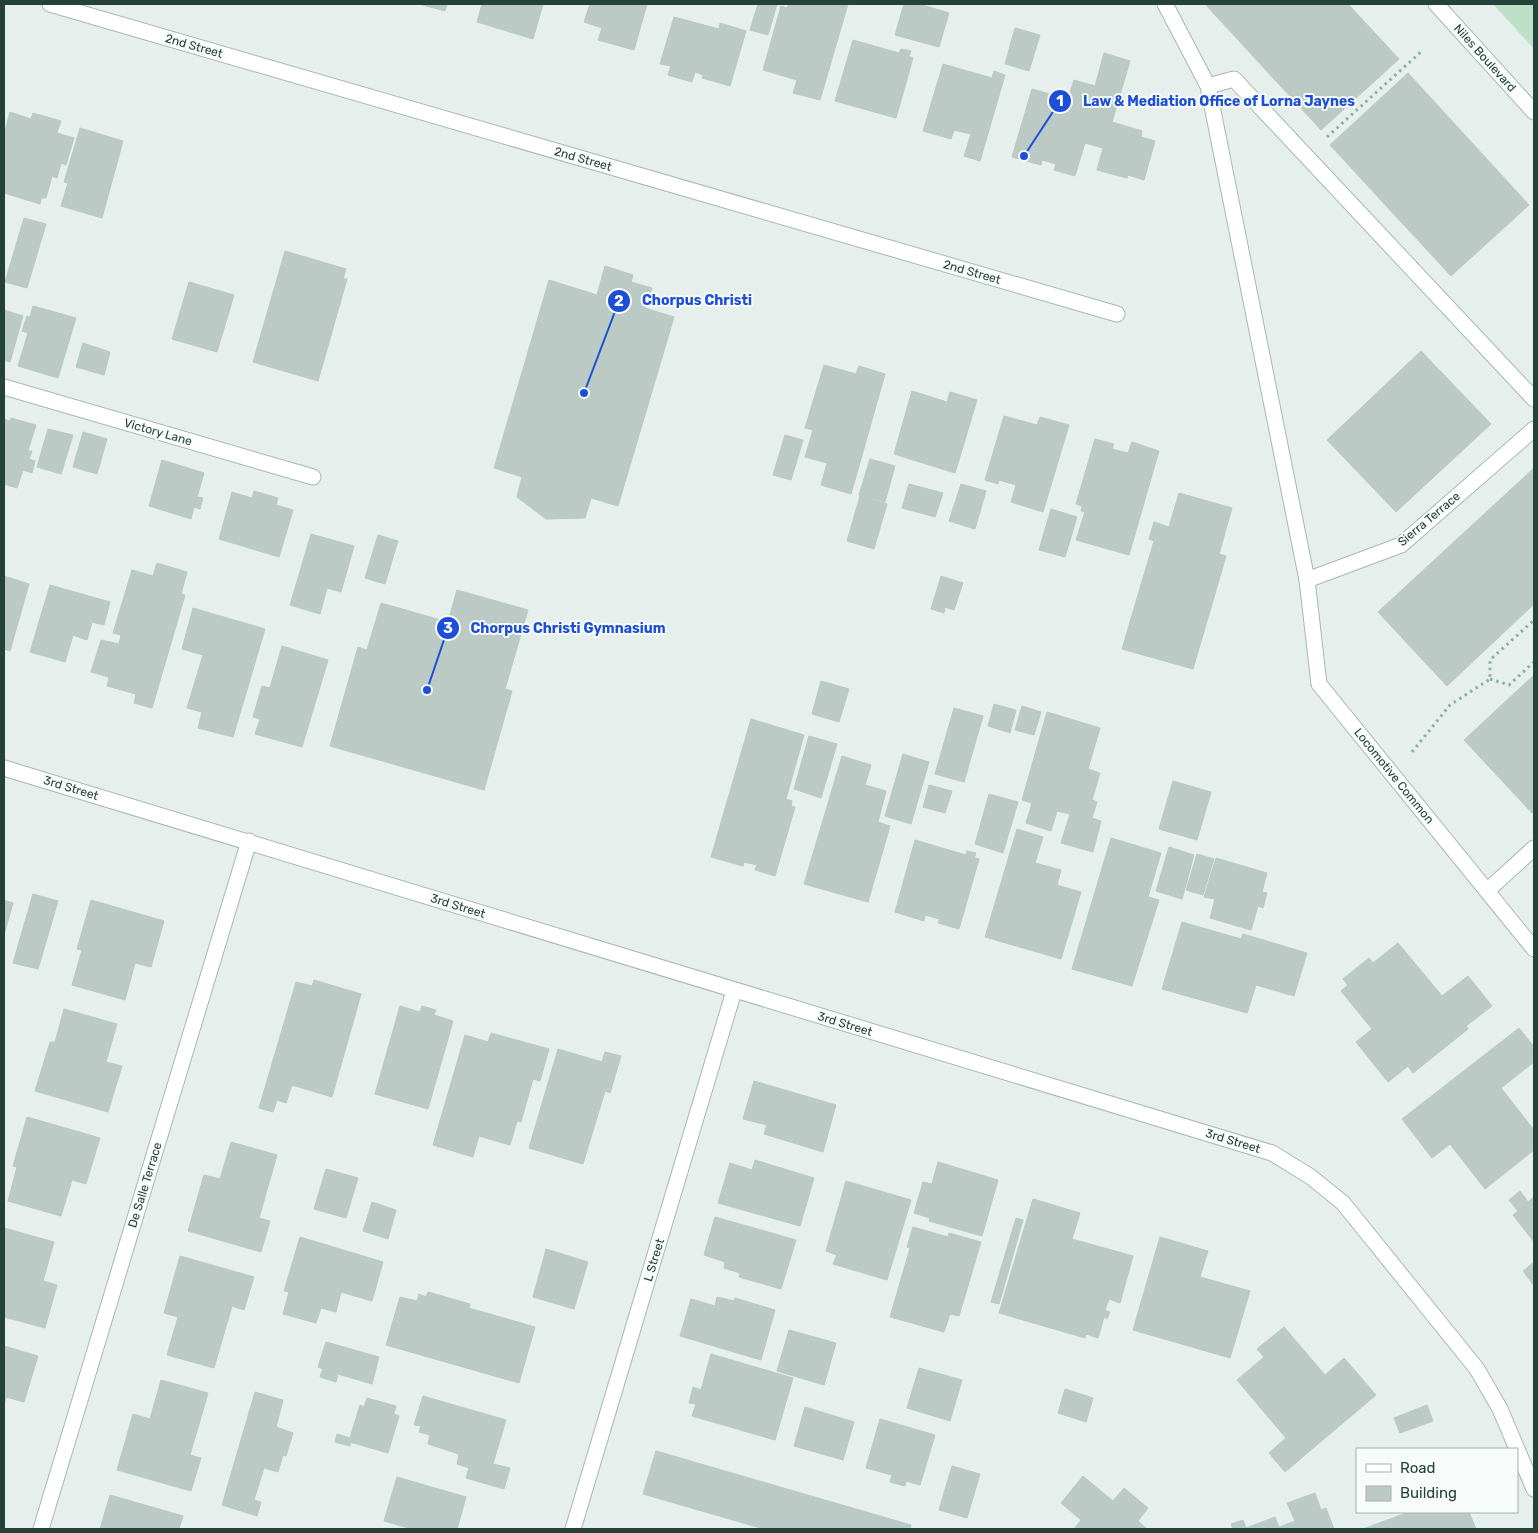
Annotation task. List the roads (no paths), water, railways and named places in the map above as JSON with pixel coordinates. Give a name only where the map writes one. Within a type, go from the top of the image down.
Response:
[{"type":"street","name":"2nd Street","points":[[50,4],[1117,314]]},
{"type":"street","name":"Locomotive Common","points":[[1164,4],[1208,86],[1307,580],[1319,684],[1534,949]]},
{"type":"street","name":"Niles Boulevard","points":[[1436,4],[1534,112]]},
{"type":"street","points":[[1208,86],[1234,79],[1534,399]]},
{"type":"street","name":"Victory Lane","points":[[4,387],[313,477]]},
{"type":"street","name":"Sierra Terrace","points":[[1307,580],[1401,545],[1534,429]]},
{"type":"street","name":"3rd Street","points":[[4,768],[1272,1153],[1312,1177],[1343,1203],[1477,1369],[1500,1409],[1516,1448]]},
{"type":"street","name":"De Salle Terrace","points":[[41,1529],[249,841]]},
{"type":"street","points":[[1488,890],[1534,848]]},
{"type":"street","name":"L Street","points":[[573,1529],[734,991]]},
{"type":"street","name":"3rd Street","points":[[1518,1452],[1534,1490]]},
{"type":"place","name":"Law & Mediation Office of Lorna Jaynes","points":[[1024,156]]},
{"type":"place","name":"Chorpus Christi","points":[[584,393]]},
{"type":"place","name":"Chorpus Christi Gymnasium","points":[[427,690]]}]
